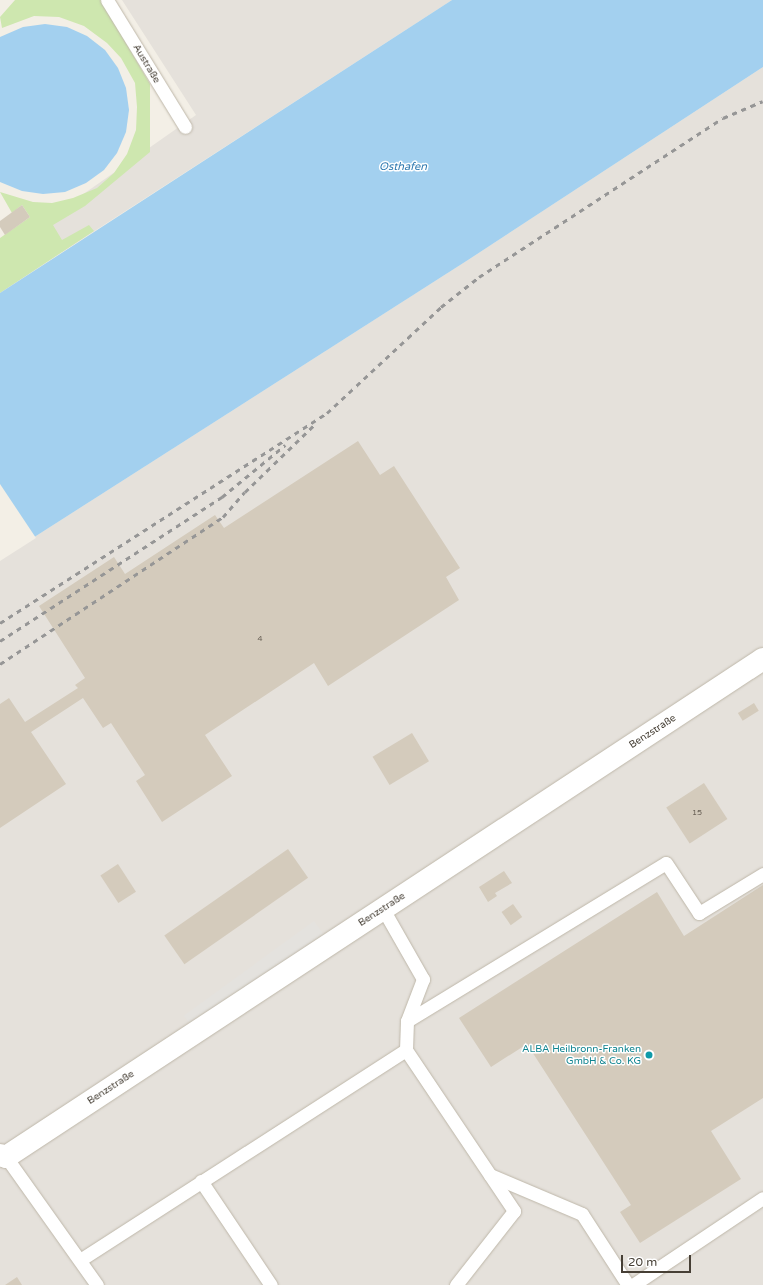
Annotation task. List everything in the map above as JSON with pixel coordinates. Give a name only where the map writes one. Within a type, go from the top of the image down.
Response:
[{"type":"street","name":"Benzstraße","points":[[3,1156],[383,909],[763,659]]},
{"type":"lane","name":"Austraße","points":[[107,0],[185,127]]},
{"type":"lane","points":[[407,1021],[666,863],[699,913],[763,874]]},
{"type":"lane","points":[[383,909],[423,979],[407,1021],[406,1050],[514,1211],[456,1285]]},
{"type":"lane","points":[[80,1260],[406,1050]]},
{"type":"lane","points":[[3,1156],[97,1285]]},
{"type":"lane","points":[[490,1175],[582,1214],[628,1285]]},
{"type":"lane","points":[[201,1181],[271,1285]]},
{"type":"lane","points":[[633,1285],[763,1198]]},
{"type":"shaded area","points":[[122,0],[452,0],[62,252],[45,221],[196,115]]},
{"type":"shaded area","points":[[763,67],[763,1285],[0,1285],[0,559],[468,260]]},
{"type":"shaded area","points":[[314,921],[324,935],[194,1029],[184,1016]]},
{"type":"green space","points":[[15,0],[101,0],[150,84],[150,152],[85,206],[53,225],[62,240],[89,225],[94,231],[0,293],[0,238],[30,217],[22,205],[12,213],[0,192],[33,202],[52,203],[73,198],[97,188],[114,173],[127,154],[136,130],[137,107],[135,83],[121,58],[107,43],[84,26],[59,17],[34,16],[2,28],[0,17]]},
{"type":"water","name":"Osthafen","points":[[452,0],[763,0],[763,67],[468,260],[0,559],[0,293]]},
{"type":"water","points":[[45,24],[67,27],[87,36],[105,50],[118,68],[126,88],[129,110],[126,132],[117,153],[104,170],[86,183],[65,192],[43,194],[22,191],[0,182],[0,37],[23,27]]},
{"type":"pier","points":[[0,484],[36,538],[0,561]]},
{"type":"building","points":[[22,205],[30,217],[5,235],[0,227],[0,221]]},
{"type":"building","points":[[358,441],[380,475],[394,466],[460,568],[446,577],[459,600],[328,686],[314,663],[205,735],[232,776],[162,822],[136,781],[145,775],[111,723],[103,728],[83,698],[31,732],[66,784],[0,828],[0,704],[9,698],[25,722],[78,688],[75,685],[85,678],[39,606],[114,557],[125,574],[215,515],[224,528]]},
{"type":"building","points":[[754,703],[759,711],[743,721],[738,713]]},
{"type":"building","points":[[412,733],[429,761],[390,785],[373,757]]},
{"type":"building","points":[[704,783],[727,819],[690,844],[666,808]]},
{"type":"building","points":[[288,849],[308,878],[184,964],[164,936]]},
{"type":"building","points":[[118,864],[136,892],[118,903],[100,875]]},
{"type":"building","points":[[504,871],[512,883],[495,893],[497,896],[488,902],[479,887]]},
{"type":"building","name":"ALBA Heilbronn-Franken GmbH & Co. KG","points":[[763,885],[763,1098],[711,1131],[741,1179],[640,1243],[620,1212],[631,1205],[527,1044],[491,1067],[459,1018],[657,892],[684,936]]},
{"type":"building","points":[[513,904],[522,917],[511,925],[502,912]]},
{"type":"building","points":[[17,1277],[22,1285],[5,1285]]},
{"type":"railway","points":[[0,623],[327,413],[441,307],[479,277],[723,118],[763,101]]},
{"type":"railway","points":[[0,664],[223,517],[245,492],[313,426]]},
{"type":"railway","points":[[0,641],[222,497],[285,445]]},
{"type":"place","name":"ALBA Heilbronn-Franken GmbH & Co. KG","points":[[649,1055]]}]
